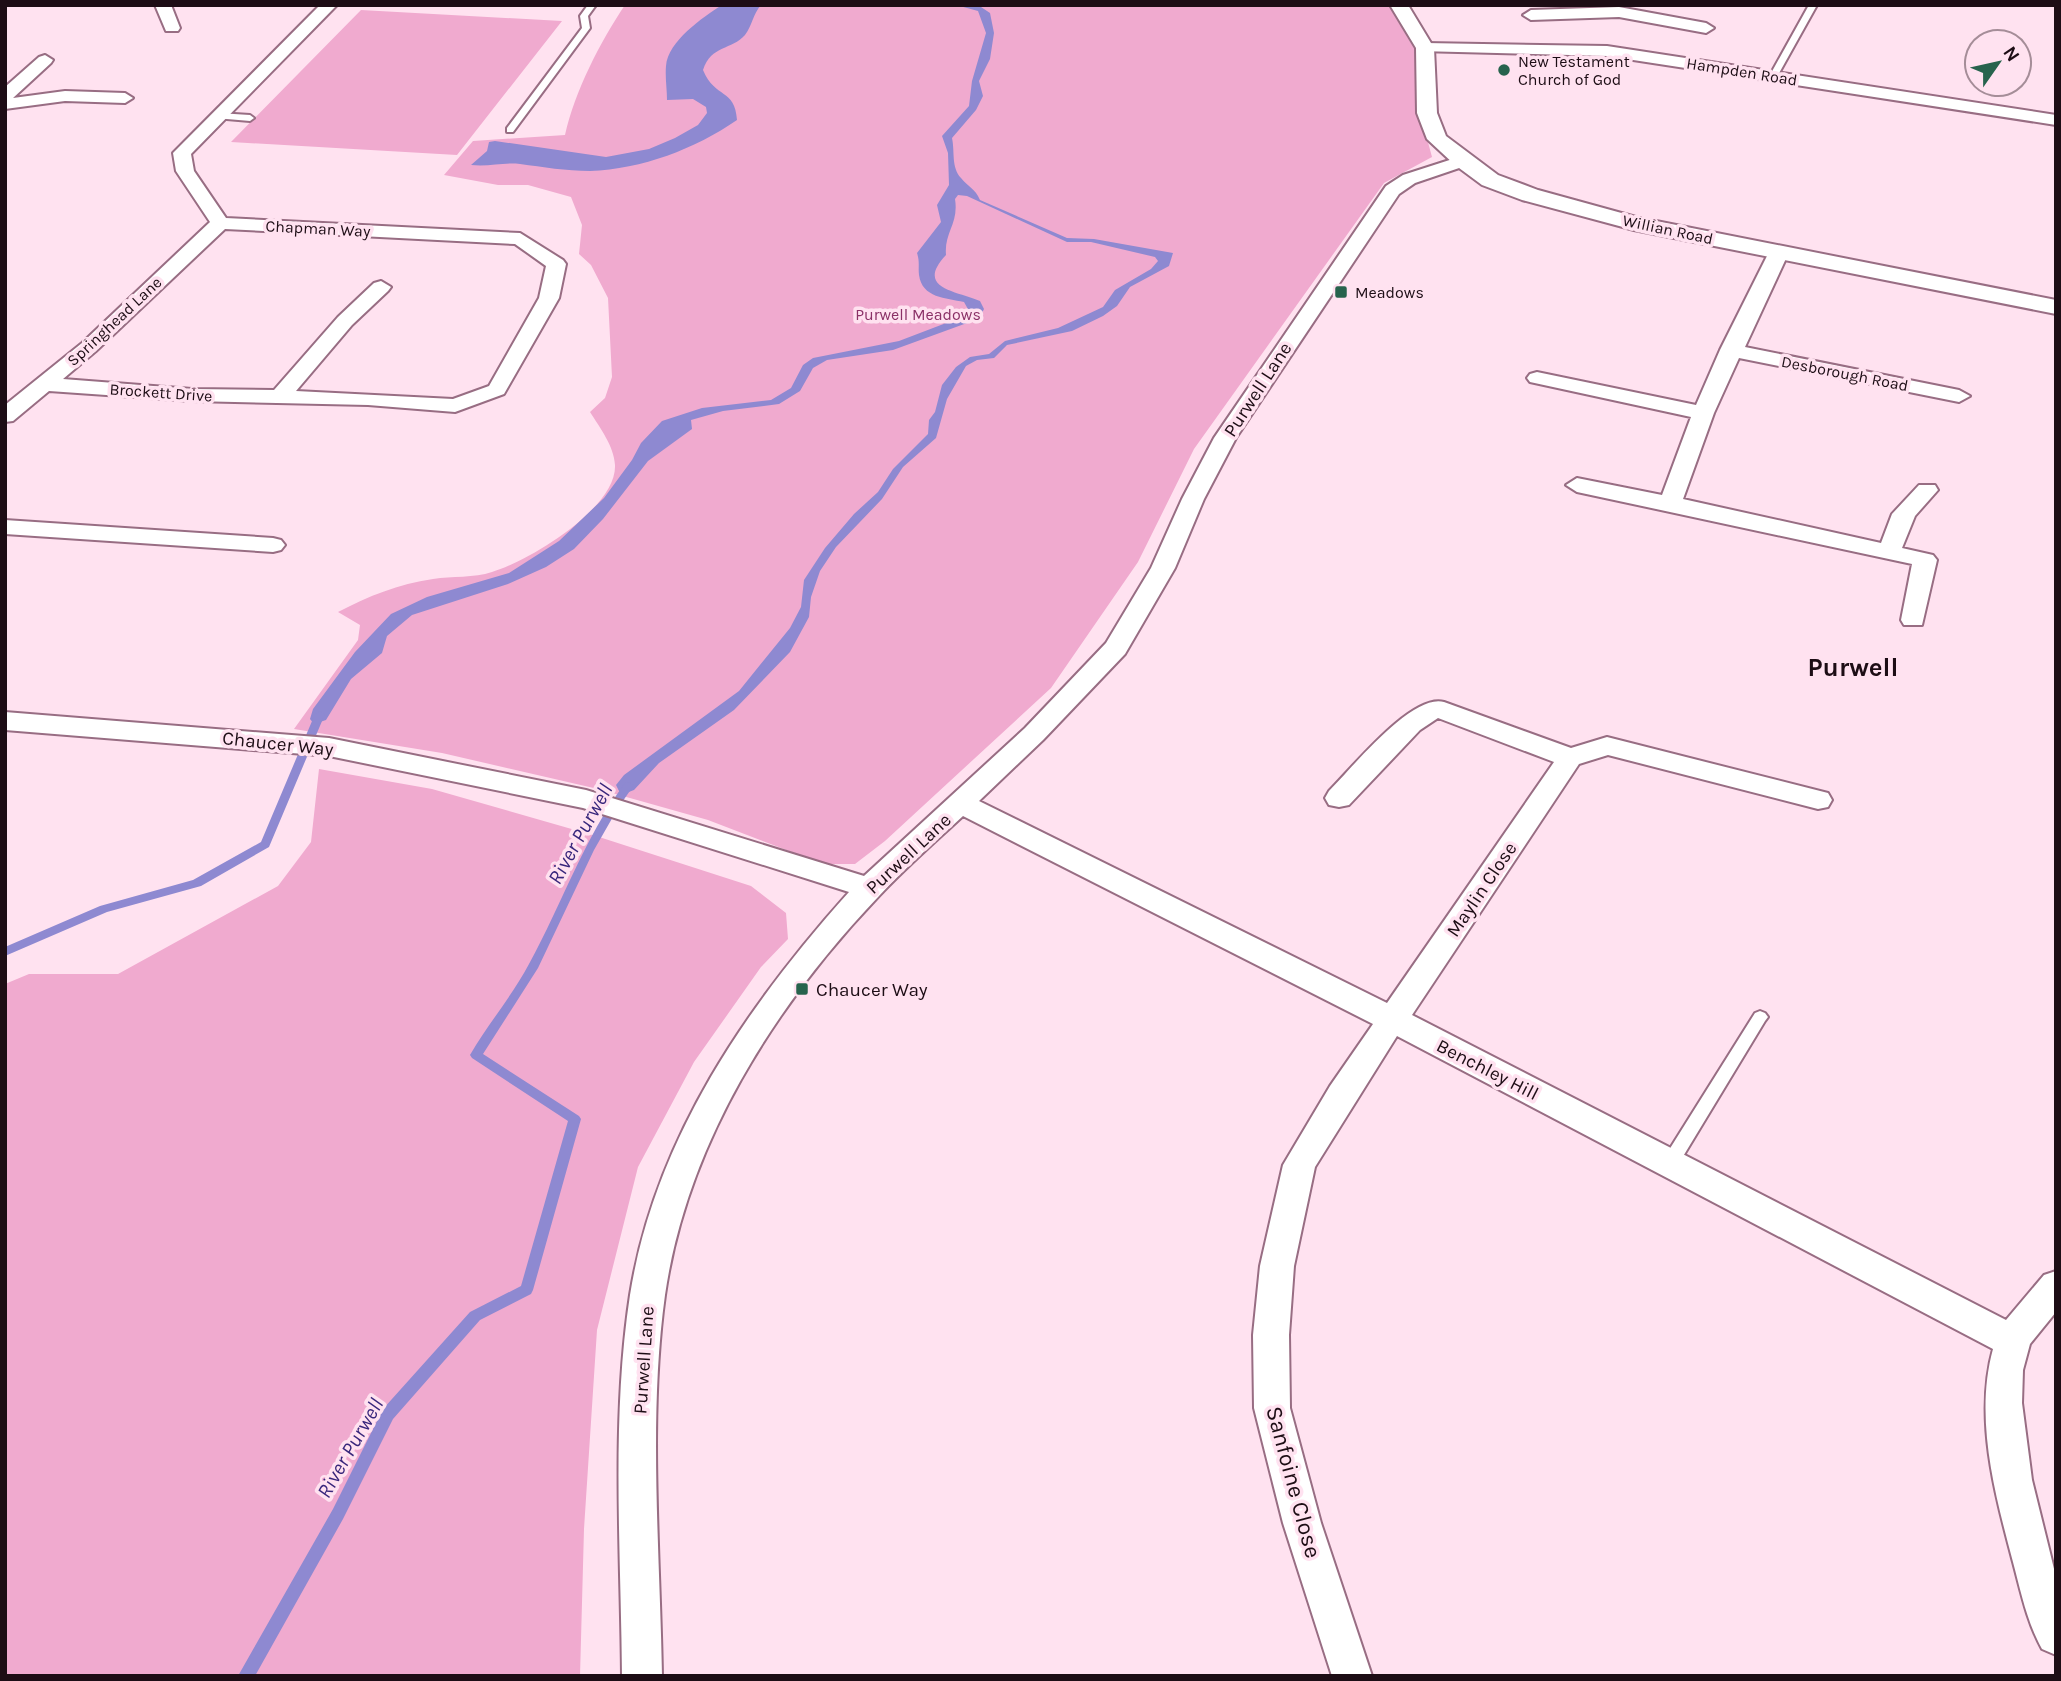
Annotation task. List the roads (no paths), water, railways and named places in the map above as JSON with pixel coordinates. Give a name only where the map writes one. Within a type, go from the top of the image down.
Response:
[{"type":"street","points":[[163,5],[172,28]]},
{"type":"street","points":[[220,223],[185,171],[182,153],[329,5]]},
{"type":"street","name":"Willian Road","points":[[1399,5],[1425,48],[1427,113],[1437,139],[1462,161],[1490,180],[1530,195],[1634,223],[2056,306]]},
{"type":"street","points":[[1528,10],[1619,12],[1706,28]]},
{"type":"street","points":[[1528,10],[1554,47]]},
{"type":"street","points":[[1619,12],[1625,34]]},
{"type":"street","name":"Hampden Road","points":[[1425,48],[1554,47],[1607,51],[2056,120]]},
{"type":"street","points":[[5,96],[45,60]]},
{"type":"street","points":[[5,104],[65,96],[125,98]]},
{"type":"street","name":"Purwell Lane","points":[[642,1676],[639,1388],[648,1294],[669,1208],[704,1115],[754,1032],[808,957],[869,888],[1034,734],[1116,648],[1163,568],[1193,499],[1225,438],[1392,190],[1409,179],[1462,161]]},
{"type":"street","name":"Springhead Lane","points":[[5,416],[89,347],[220,223]]},
{"type":"street","name":"Chapman Way","points":[[220,223],[520,239],[556,264],[549,298],[497,390]]},
{"type":"street","points":[[1670,503],[1703,413],[1730,350],[1779,251]]},
{"type":"street","points":[[280,397],[345,321],[381,287]]},
{"type":"street","name":"Desborough Road","points":[[1730,350],[1959,396]]},
{"type":"street","points":[[1537,378],[1703,413]]},
{"type":"street","name":"Brockett Drive","points":[[43,384],[192,395],[455,406],[497,390]]},
{"type":"street","points":[[1577,485],[1925,560],[1913,620]]},
{"type":"street","points":[[1889,552],[1904,514],[1927,490]]},
{"type":"street","points":[[5,527],[273,544]]},
{"type":"street","points":[[1339,798],[1411,724],[1435,708],[1570,758],[1607,746],[1818,800]]},
{"type":"street","name":"Chaucer Way","points":[[5,721],[330,747],[586,799],[869,888]]},
{"type":"street","name":"Maylin Close","points":[[1393,1020],[1570,758]]},
{"type":"street","name":"Benchley Hill","points":[[961,803],[1393,1020],[2013,1340]]},
{"type":"street","name":"Sanfoine Close","points":[[1352,1676],[1301,1523],[1272,1408],[1271,1335],[1277,1266],[1299,1164],[1341,1095],[1393,1020]]},
{"type":"street","points":[[2056,1286],[2013,1340],[2002,1395],[2016,1495],[2048,1621],[2056,1635]]},
{"type":"lane","points":[[510,130],[586,28],[583,16],[592,5]]},
{"type":"lane","points":[[1774,75],[1813,5]]},
{"type":"lane","points":[[218,116],[250,118]]},
{"type":"lane","points":[[1670,1163],[1760,1017]]},
{"type":"waterway","name":"River Purwell","points":[[5,952],[104,909],[197,883],[265,844],[320,714]]},
{"type":"waterway","name":"River Purwell","points":[[246,1676],[338,1514],[388,1414],[475,1316],[526,1290],[575,1119],[476,1055],[534,965],[588,850],[629,785]]},
{"type":"place","name":"New Testament Church of God","points":[[1504,70]]},
{"type":"place","name":"Meadows","points":[[1341,292]]},
{"type":"place","name":"Chaucer Way","points":[[802,989]]},
{"type":"district","name":"Purwell","points":[[1853,667]]},
{"type":"park label","name":"Purwell Meadows","points":[[918,314]]}]
